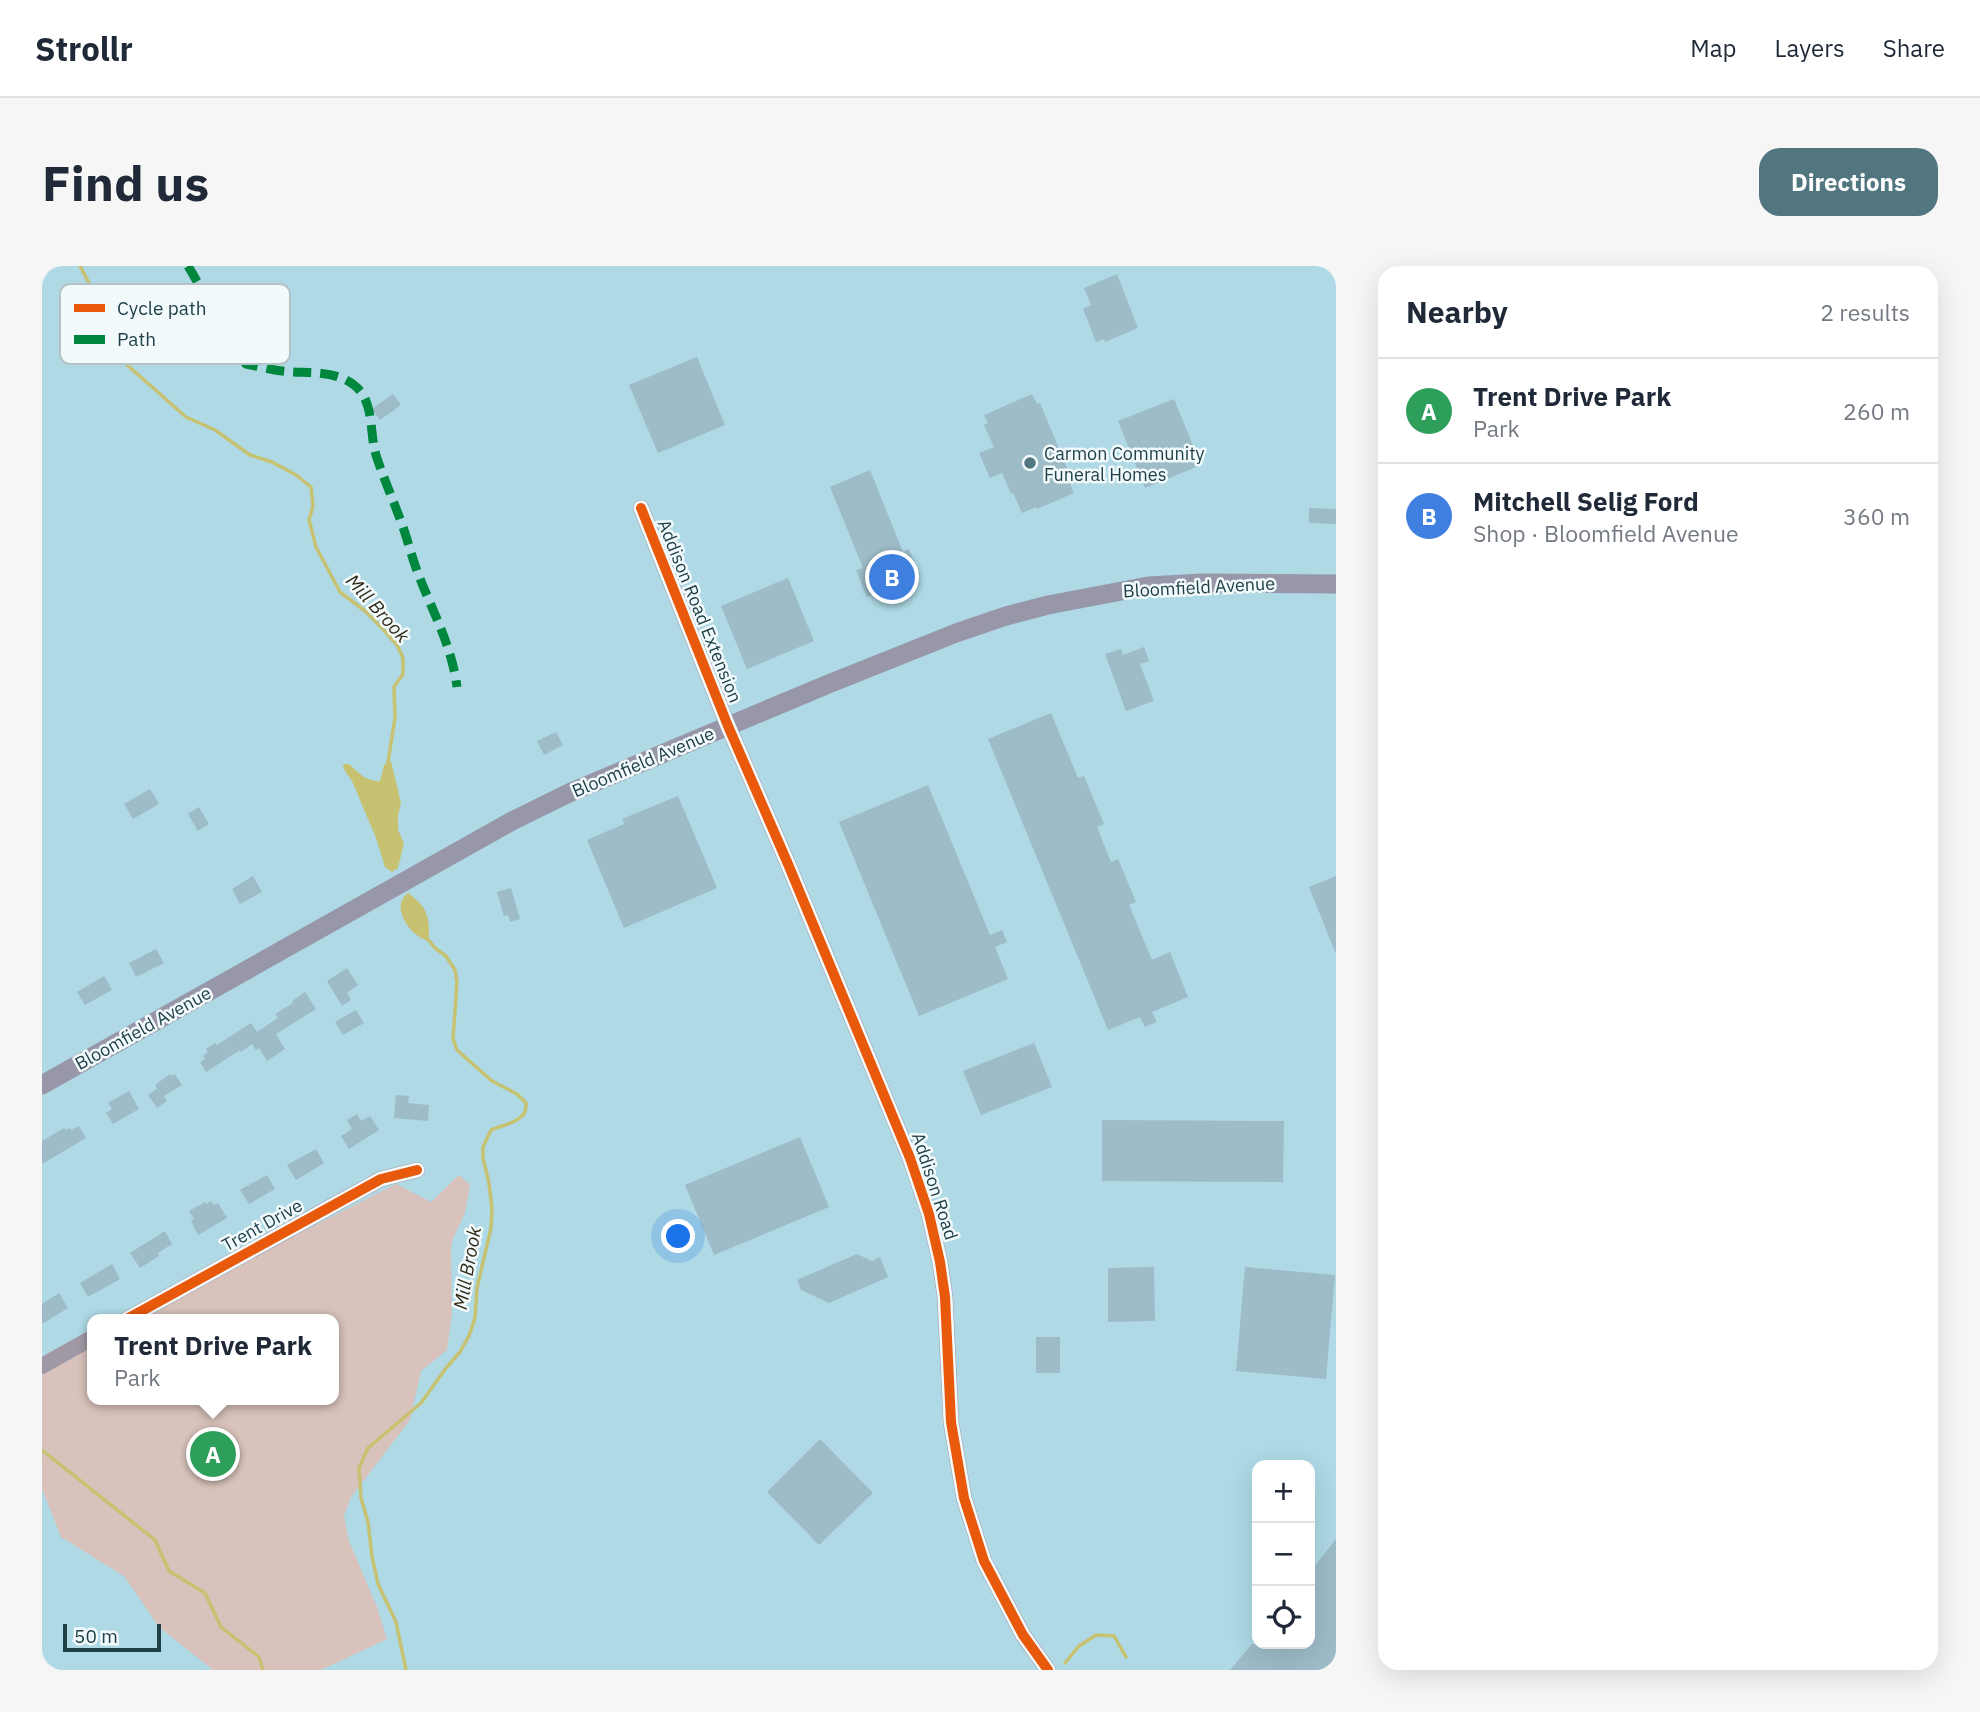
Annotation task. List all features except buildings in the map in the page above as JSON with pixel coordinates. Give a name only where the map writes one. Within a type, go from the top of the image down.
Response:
[{"type":"main road","name":"Bloomfield Avenue","points":[[42,1085],[512,821],[569,793],[956,633],[1048,605],[1148,586],[1202,583],[1336,583]]},
{"type":"street","name":"Addison Road Extension","points":[[641,508],[728,726]]},
{"type":"street","name":"Addison Road","points":[[728,726],[910,1158],[940,1262],[945,1297],[951,1422],[964,1498],[984,1560],[1023,1635],[1048,1670]]},
{"type":"street","name":"Trent Drive","points":[[136,1314],[380,1179],[417,1170]]},
{"type":"street","points":[[42,1366],[87,1341]]},
{"type":"shaded area","points":[[391,761],[401,803],[398,830],[404,843],[398,868],[392,872],[385,867],[352,781],[343,768],[344,764],[349,764],[366,778],[380,781],[384,765]]},
{"type":"shaded area","points":[[408,893],[424,908],[429,925],[429,941],[415,934],[405,921],[401,906]]},
{"type":"shaded area","points":[[459,1175],[470,1185],[465,1213],[451,1248],[452,1313],[447,1350],[421,1371],[410,1420],[351,1497],[344,1516],[349,1541],[377,1607],[387,1639],[321,1670],[213,1670],[159,1627],[124,1576],[61,1537],[42,1489],[42,1375],[87,1350],[87,1405],[339,1405],[339,1314],[152,1314],[396,1184],[431,1202]]},
{"type":"waterway","name":"Mill Brook","points":[[80,266],[90,284]]},
{"type":"waterway","name":"Mill Brook","points":[[126,364],[186,417],[215,430],[250,455],[272,462],[296,475],[311,487],[313,506],[309,520],[316,547],[340,592],[382,628],[397,645],[403,658],[403,674],[394,687],[395,718],[387,768]]},
{"type":"waterway","name":"Mill Brook","points":[[406,1670],[396,1622],[378,1584],[368,1522],[361,1498],[359,1468],[368,1448],[421,1403],[469,1336],[475,1318],[477,1288],[491,1228],[492,1209],[483,1147],[491,1130],[519,1118],[526,1109],[526,1103],[517,1094],[492,1081],[457,1050],[453,1039],[457,982],[455,970],[446,956],[426,937]]},
{"type":"waterway","points":[[42,1450],[155,1540],[169,1571],[205,1593],[221,1627],[259,1657],[263,1670]]},
{"type":"waterway","points":[[1065,1663],[1079,1646],[1096,1635],[1114,1636],[1126,1657]]},
{"type":"marked path","points":[[188,266],[198,284]]},
{"type":"marked path","points":[[246,364],[277,370],[329,374],[346,380],[361,392],[368,408],[376,455],[446,644],[457,687]]},
{"type":"cycle path","points":[[641,508],[728,726],[910,1158],[929,1214],[940,1262],[945,1297],[951,1422],[964,1498],[984,1561],[1023,1635],[1048,1670]]},
{"type":"cycle path","points":[[136,1314],[381,1179],[417,1170]]},
{"type":"place","name":"Carmon Community Funeral Homes","points":[[1030,463]]},
{"type":"place","name":"Mitchell Selig Ford","points":[[892,577]]},
{"type":"place","name":"Trent Drive Park","points":[[213,1454]]}]
